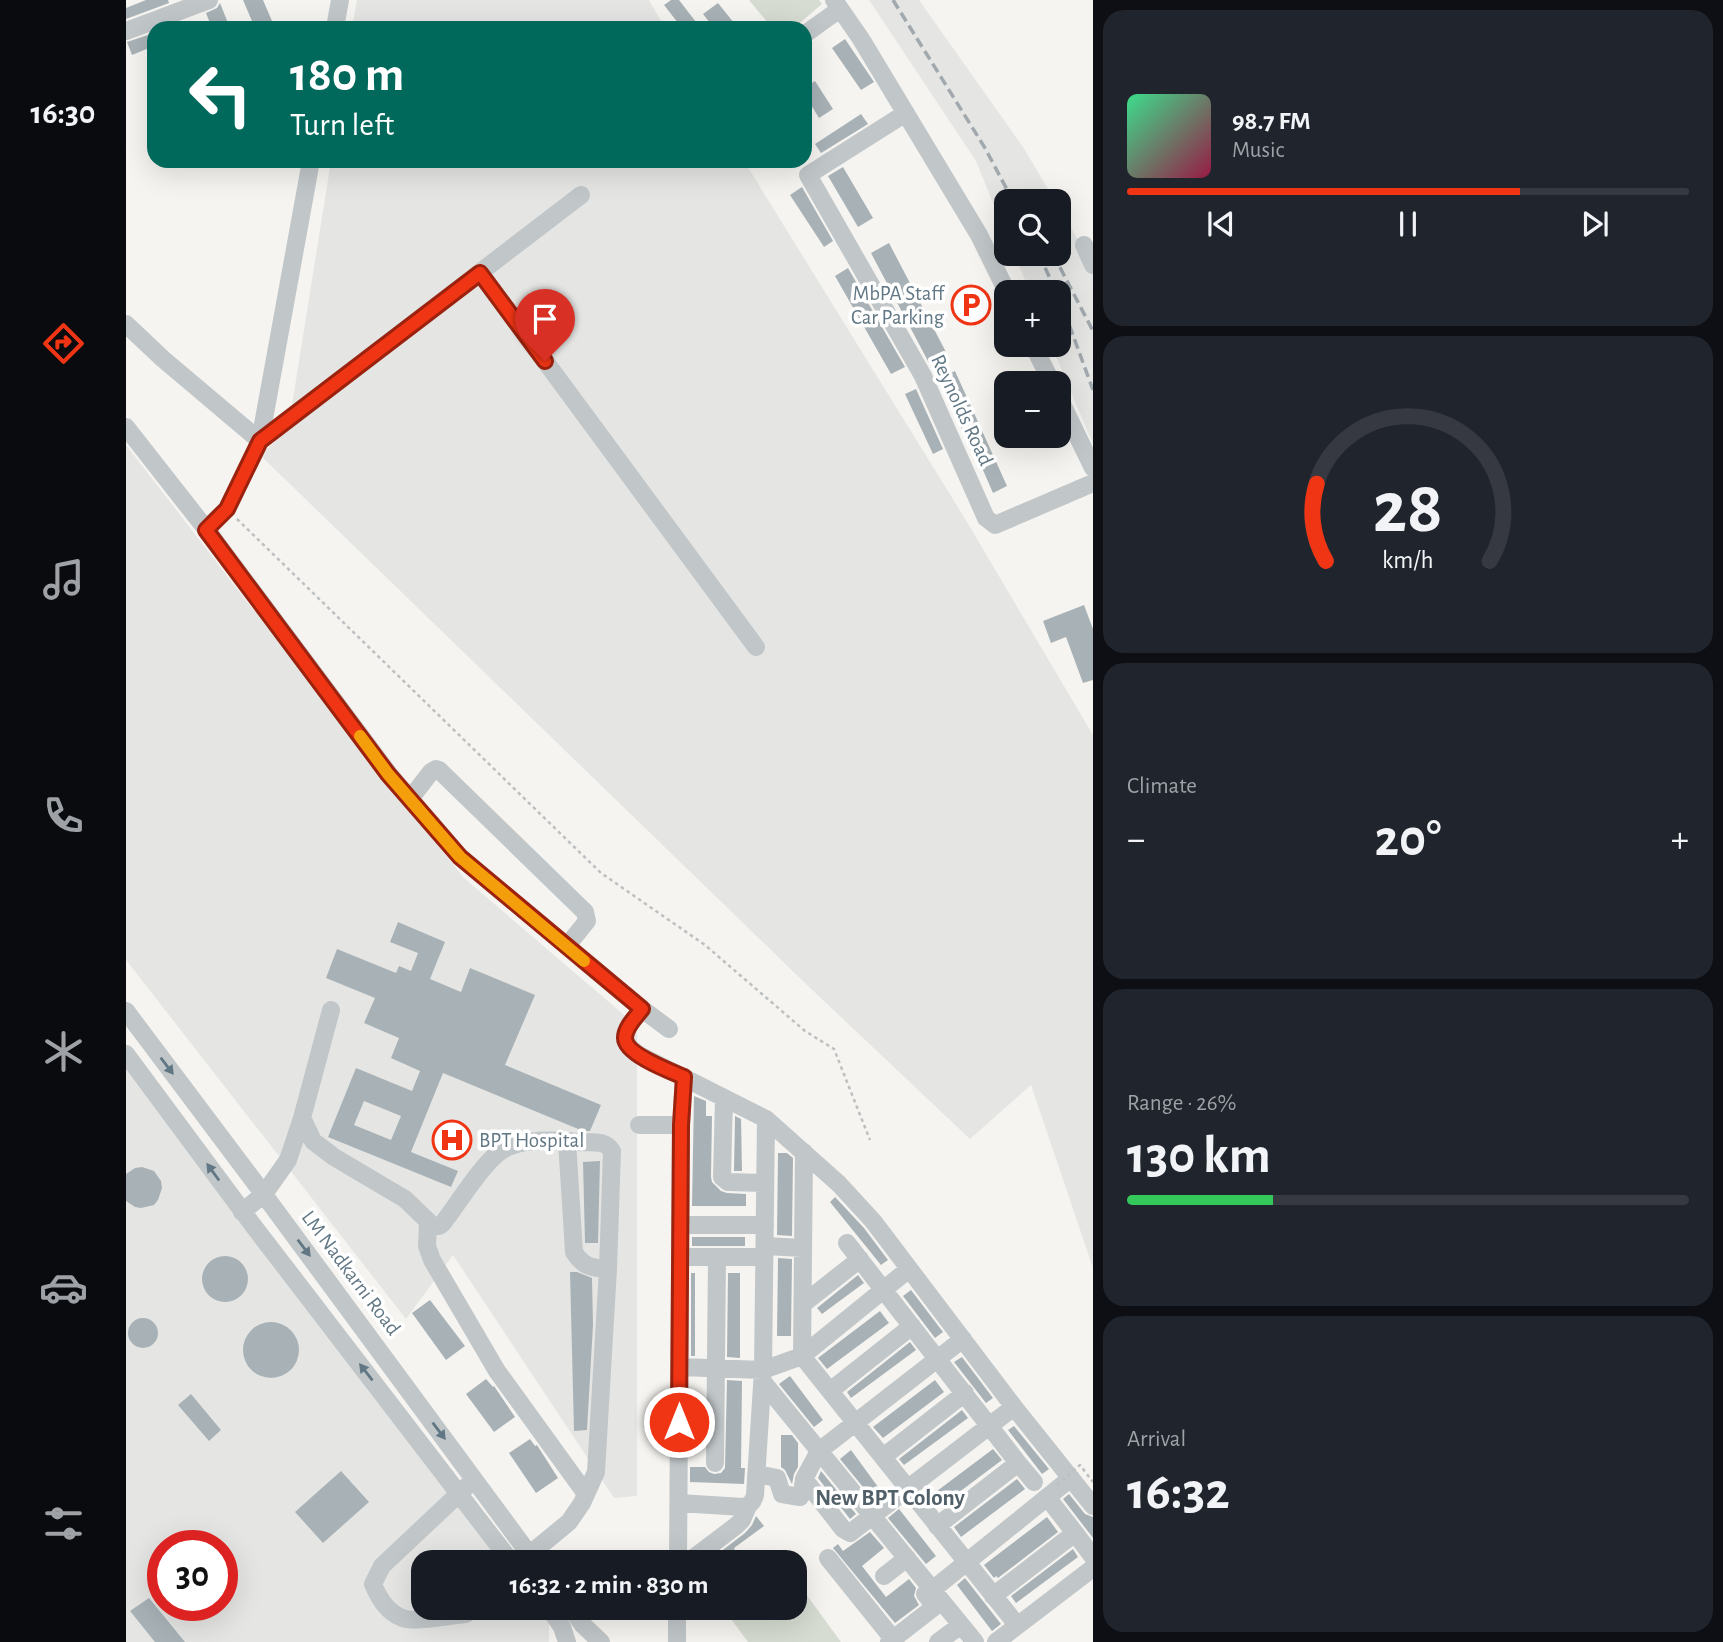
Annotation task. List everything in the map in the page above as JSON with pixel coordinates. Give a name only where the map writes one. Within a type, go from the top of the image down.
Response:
[{"type":"street","points":[[149,21],[188,4],[209,0]]},
{"type":"street","points":[[336,21],[340,0]]},
{"type":"street","points":[[812,27],[837,4],[861,39],[979,235],[1001,280]]},
{"type":"street","points":[[126,31],[147,22]]},
{"type":"street","name":"Reynolds Road","points":[[906,113],[808,175],[923,376],[985,518],[995,524],[1093,483]]},
{"type":"street","points":[[206,530],[227,509],[260,441],[310,168]]},
{"type":"street","points":[[260,441],[581,195]]},
{"type":"street","points":[[1084,245],[1093,265]]},
{"type":"street","points":[[480,273],[756,647]]},
{"type":"street","points":[[126,324],[260,441]]},
{"type":"street","points":[[1071,423],[1093,468]]},
{"type":"street","points":[[126,427],[388,774],[460,857],[669,1029]]},
{"type":"street","points":[[410,799],[431,772],[439,770],[585,912],[587,922],[567,946]]},
{"type":"street","points":[[642,1009],[626,1030],[627,1044],[639,1055],[766,1119],[839,1184],[873,1222],[1014,1407],[1058,1487],[1074,1533],[1093,1557]]},
{"type":"street","points":[[242,1212],[264,1194],[288,1160],[331,1010]]},
{"type":"street","name":"LM Nadkarni Road","points":[[126,1012],[476,1480],[522,1550]]},
{"type":"street","points":[[126,1054],[242,1212],[502,1550]]},
{"type":"street","points":[[678,1550],[681,1125],[684,1077]]},
{"type":"street","points":[[723,1098],[722,1177],[728,1182],[765,1183]]},
{"type":"street","points":[[302,1118],[313,1141],[334,1157],[405,1199],[433,1226],[443,1223],[492,1158],[505,1148],[521,1143],[567,1141],[604,1143],[610,1147],[608,1269],[596,1472],[569,1522],[539,1550]]},
{"type":"street","points":[[704,1550],[742,1520],[755,1495],[763,1376],[766,1119]]},
{"type":"street","points":[[639,1125],[681,1125]]},
{"type":"street","points":[[567,1141],[574,1252],[579,1261],[588,1266],[608,1269]]},
{"type":"street","points":[[804,1152],[802,1356],[1017,1625]]},
{"type":"street","points":[[428,1221],[427,1246],[432,1260],[497,1371],[586,1494]]},
{"type":"street","points":[[681,1224],[765,1225]]},
{"type":"street","points":[[847,1242],[1034,1482]]},
{"type":"street","points":[[680,1258],[803,1248]]},
{"type":"street","points":[[715,1463],[717,1257]]},
{"type":"street","points":[[803,1304],[860,1259]]},
{"type":"street","points":[[680,1367],[716,1368],[763,1376],[802,1356],[909,1269]]},
{"type":"street","points":[[830,1391],[912,1326]]},
{"type":"street","points":[[757,1474],[777,1478],[782,1494],[800,1497],[804,1479],[819,1451],[963,1339]]},
{"type":"street","points":[[763,1376],[873,1517],[926,1592],[933,1608],[891,1640],[828,1558]]},
{"type":"street","points":[[883,1457],[965,1394]]},
{"type":"street","points":[[804,1479],[846,1532],[850,1533],[1014,1407]]},
{"type":"street","points":[[937,1526],[1018,1463]]},
{"type":"street","points":[[411,1620],[392,1613],[378,1596],[373,1584],[382,1566],[459,1492],[476,1480]]},
{"type":"street","points":[[1058,1487],[1093,1506]]},
{"type":"street","points":[[926,1592],[966,1563],[1058,1487]]},
{"type":"street","points":[[679,1503],[748,1506]]},
{"type":"street","points":[[993,1596],[1074,1533]]},
{"type":"street","points":[[884,1576],[904,1560]]},
{"type":"street","points":[[996,1642],[1093,1569]]},
{"type":"street","points":[[926,1592],[975,1642]]},
{"type":"street","points":[[557,1620],[574,1636],[601,1642]]},
{"type":"street","points":[[677,1620],[677,1642]]},
{"type":"street","points":[[938,1642],[961,1625]]},
{"type":"path","points":[[227,509],[601,873],[705,946],[805,1031],[834,1049],[870,1140]]},
{"type":"path","points":[[1058,1487],[1080,1465],[1093,1482]]},
{"type":"shaded area","points":[[357,0],[649,0],[661,21],[353,21]]},
{"type":"shaded area","points":[[749,0],[819,0],[822,4],[802,21],[766,21]]},
{"type":"shaded area","points":[[869,0],[919,0],[1023,147],[1048,189],[994,189],[994,205],[976,161]]},
{"type":"shaded area","points":[[330,168],[748,168],[964,517],[1093,735],[1093,1268],[1031,1085],[970,1139],[806,984],[260,455],[288,430]]},
{"type":"shaded area","points":[[1071,228],[1093,268],[1093,444],[1071,392],[1071,371],[1062,371],[1056,357],[1071,357],[1071,280],[1025,280],[1019,266],[1071,266]]},
{"type":"shaded area","name":"BPT Hospital","points":[[126,445],[464,878],[637,1026],[637,1496],[614,1498],[453,1255],[406,1319],[126,960]]},
{"type":"shaded area","points":[[126,1056],[498,1550],[411,1550],[411,1620],[549,1620],[549,1642],[126,1642]]},
{"type":"shaded area","points":[[807,1595],[841,1642],[748,1642],[732,1620],[807,1620]]},
{"type":"building","points":[[146,0],[168,0],[169,3],[126,19],[126,8]]},
{"type":"building","points":[[243,0],[263,0],[272,21],[252,21]]},
{"type":"building","points":[[671,0],[679,0],[695,21],[677,21],[664,5]]},
{"type":"building","points":[[220,3],[227,21],[209,21],[206,13],[217,8]]},
{"type":"building","points":[[718,3],[732,21],[708,21],[703,14]]},
{"type":"building","points":[[147,35],[147,49],[132,55],[127,42]]},
{"type":"building","points":[[845,39],[874,82],[861,90],[832,48]]},
{"type":"building","points":[[815,81],[833,109],[819,118],[812,106],[812,83]]},
{"type":"building","points":[[861,114],[868,124],[821,153],[815,144]]},
{"type":"building","points":[[843,167],[873,218],[858,227],[828,176]]},
{"type":"building","points":[[802,187],[833,241],[824,247],[790,195]]},
{"type":"building","points":[[889,243],[947,354],[929,363],[871,253]]},
{"type":"building","points":[[848,268],[905,367],[891,374],[835,276]]},
{"type":"building","points":[[955,371],[1007,486],[993,493],[966,431],[963,432],[938,379]]},
{"type":"building","points":[[916,389],[943,449],[933,454],[905,394]]},
{"type":"building","points":[[1084,605],[1093,629],[1093,680],[1083,683],[1066,637],[1051,643],[1043,621]]},
{"type":"building","points":[[398,922],[445,942],[430,979],[461,992],[470,968],[535,995],[505,1065],[601,1105],[590,1131],[583,1131],[443,1073],[411,1152],[458,1171],[451,1187],[328,1137],[356,1068],[412,1091],[420,1071],[391,1058],[399,1038],[364,1023],[375,998],[326,978],[337,949],[396,973],[399,966],[411,971],[418,953],[390,942]],"holes":[[[364,1101],[401,1116],[391,1140],[354,1125]]]},
{"type":"building","points":[[694,1096],[706,1101],[706,1116],[712,1116],[712,1182],[721,1191],[746,1194],[746,1206],[692,1206]]},
{"type":"building","points":[[735,1116],[741,1119],[742,1171],[734,1171]]},
{"type":"building","points":[[778,1153],[787,1153],[793,1158],[792,1236],[777,1235]]},
{"type":"building","points":[[600,1161],[598,1243],[585,1243],[583,1162]]},
{"type":"building","points":[[142,1167],[154,1171],[162,1188],[154,1205],[141,1208],[126,1201],[126,1174]]},
{"type":"building","points":[[835,1197],[864,1228],[888,1260],[881,1265],[830,1202]]},
{"type":"building","points":[[692,1237],[745,1237],[745,1246],[692,1246]]},
{"type":"building","points":[[225,1256],[241,1263],[248,1279],[241,1295],[225,1302],[209,1295],[202,1279],[209,1263]]},
{"type":"building","points":[[778,1258],[792,1259],[791,1336],[777,1336]]},
{"type":"building","points":[[570,1272],[592,1278],[593,1325],[587,1430],[574,1431]]},
{"type":"building","points":[[691,1273],[695,1273],[695,1356],[691,1356]]},
{"type":"building","points":[[728,1273],[740,1273],[740,1358],[727,1357]]},
{"type":"building","points":[[858,1275],[864,1283],[822,1314],[817,1308]]},
{"type":"building","points":[[911,1290],[943,1332],[935,1338],[903,1296]]},
{"type":"building","points":[[430,1300],[465,1346],[446,1360],[412,1313]]},
{"type":"building","points":[[880,1311],[889,1323],[827,1369],[818,1358]]},
{"type":"building","points":[[143,1318],[149,1319],[157,1327],[157,1339],[149,1347],[143,1348],[137,1347],[129,1339],[128,1333],[129,1327],[137,1319]]},
{"type":"building","points":[[271,1322],[282,1324],[291,1330],[297,1339],[297,1361],[291,1370],[282,1376],[271,1378],[260,1376],[251,1370],[245,1361],[243,1350],[245,1339],[251,1330],[260,1324]]},
{"type":"building","points":[[910,1342],[916,1350],[851,1398],[847,1392]]},
{"type":"building","points":[[962,1357],[993,1398],[986,1403],[954,1362]]},
{"type":"building","points":[[790,1376],[823,1420],[814,1427],[779,1384]]},
{"type":"building","points":[[486,1379],[494,1386],[515,1417],[494,1432],[466,1394]]},
{"type":"building","points":[[727,1380],[742,1381],[741,1468],[745,1468],[744,1484],[690,1482],[690,1467],[705,1467],[714,1474],[721,1473],[725,1468]]},
{"type":"building","points":[[935,1380],[944,1392],[883,1438],[873,1427]]},
{"type":"building","points":[[191,1394],[221,1430],[209,1441],[178,1405]]},
{"type":"building","points":[[962,1410],[968,1418],[904,1465],[899,1459]]},
{"type":"building","points":[[1014,1426],[1049,1469],[1042,1474],[1008,1430]]},
{"type":"building","points":[[781,1435],[792,1435],[798,1443],[798,1467],[792,1484],[781,1467]]},
{"type":"building","points":[[530,1439],[537,1445],[558,1478],[536,1493],[509,1453]]},
{"type":"building","points":[[993,1449],[1002,1460],[938,1508],[929,1497]]},
{"type":"building","points":[[851,1450],[881,1491],[872,1498],[840,1459]]},
{"type":"building","points":[[341,1471],[369,1502],[323,1543],[295,1512]]},
{"type":"building","points":[[821,1471],[856,1514],[850,1519],[818,1478]]},
{"type":"building","points":[[1017,1479],[1025,1489],[961,1537],[954,1527]]},
{"type":"building","points":[[1069,1494],[1085,1514],[1093,1517],[1093,1538],[1063,1499]]},
{"type":"building","points":[[899,1509],[936,1556],[926,1564],[888,1518]]},
{"type":"building","points":[[756,1516],[764,1526],[734,1550],[723,1550],[745,1533]]},
{"type":"building","points":[[1047,1517],[1058,1532],[998,1578],[994,1578],[984,1565]]},
{"type":"building","points":[[870,1532],[884,1548],[862,1566],[886,1597],[909,1579],[916,1588],[914,1596],[919,1605],[895,1623],[833,1548],[838,1544],[843,1551]]},
{"type":"building","points":[[1073,1549],[1078,1557],[1016,1603],[1011,1596]]},
{"type":"building","points":[[965,1578],[1001,1624],[992,1631],[957,1585]]},
{"type":"building","points":[[147,1599],[147,1621],[168,1621],[185,1642],[155,1642],[130,1611]]},
{"type":"railway","points":[[893,0],[985,148],[1007,189]]},
{"type":"railway","points":[[1044,266],[1051,280]]},
{"type":"railway","points":[[1059,266],[1093,331]]},
{"type":"railway","points":[[1071,330],[1093,390]]},
{"type":"slow traffic","points":[[360,736],[388,774],[460,857],[584,961]]},
{"type":"place","name":"MbPA Staff Car Parking","points":[[971,305]]},
{"type":"place","name":"BPT Hospital","points":[[452,1140]]},
{"type":"district","name":"New BPT Colony","points":[[890,1498]]},
{"type":"route","points":[[545,361],[480,273],[260,441],[227,509],[206,530],[388,774],[460,857],[642,1009],[626,1030],[627,1044],[639,1055],[684,1077],[681,1125],[679,1422]]}]
